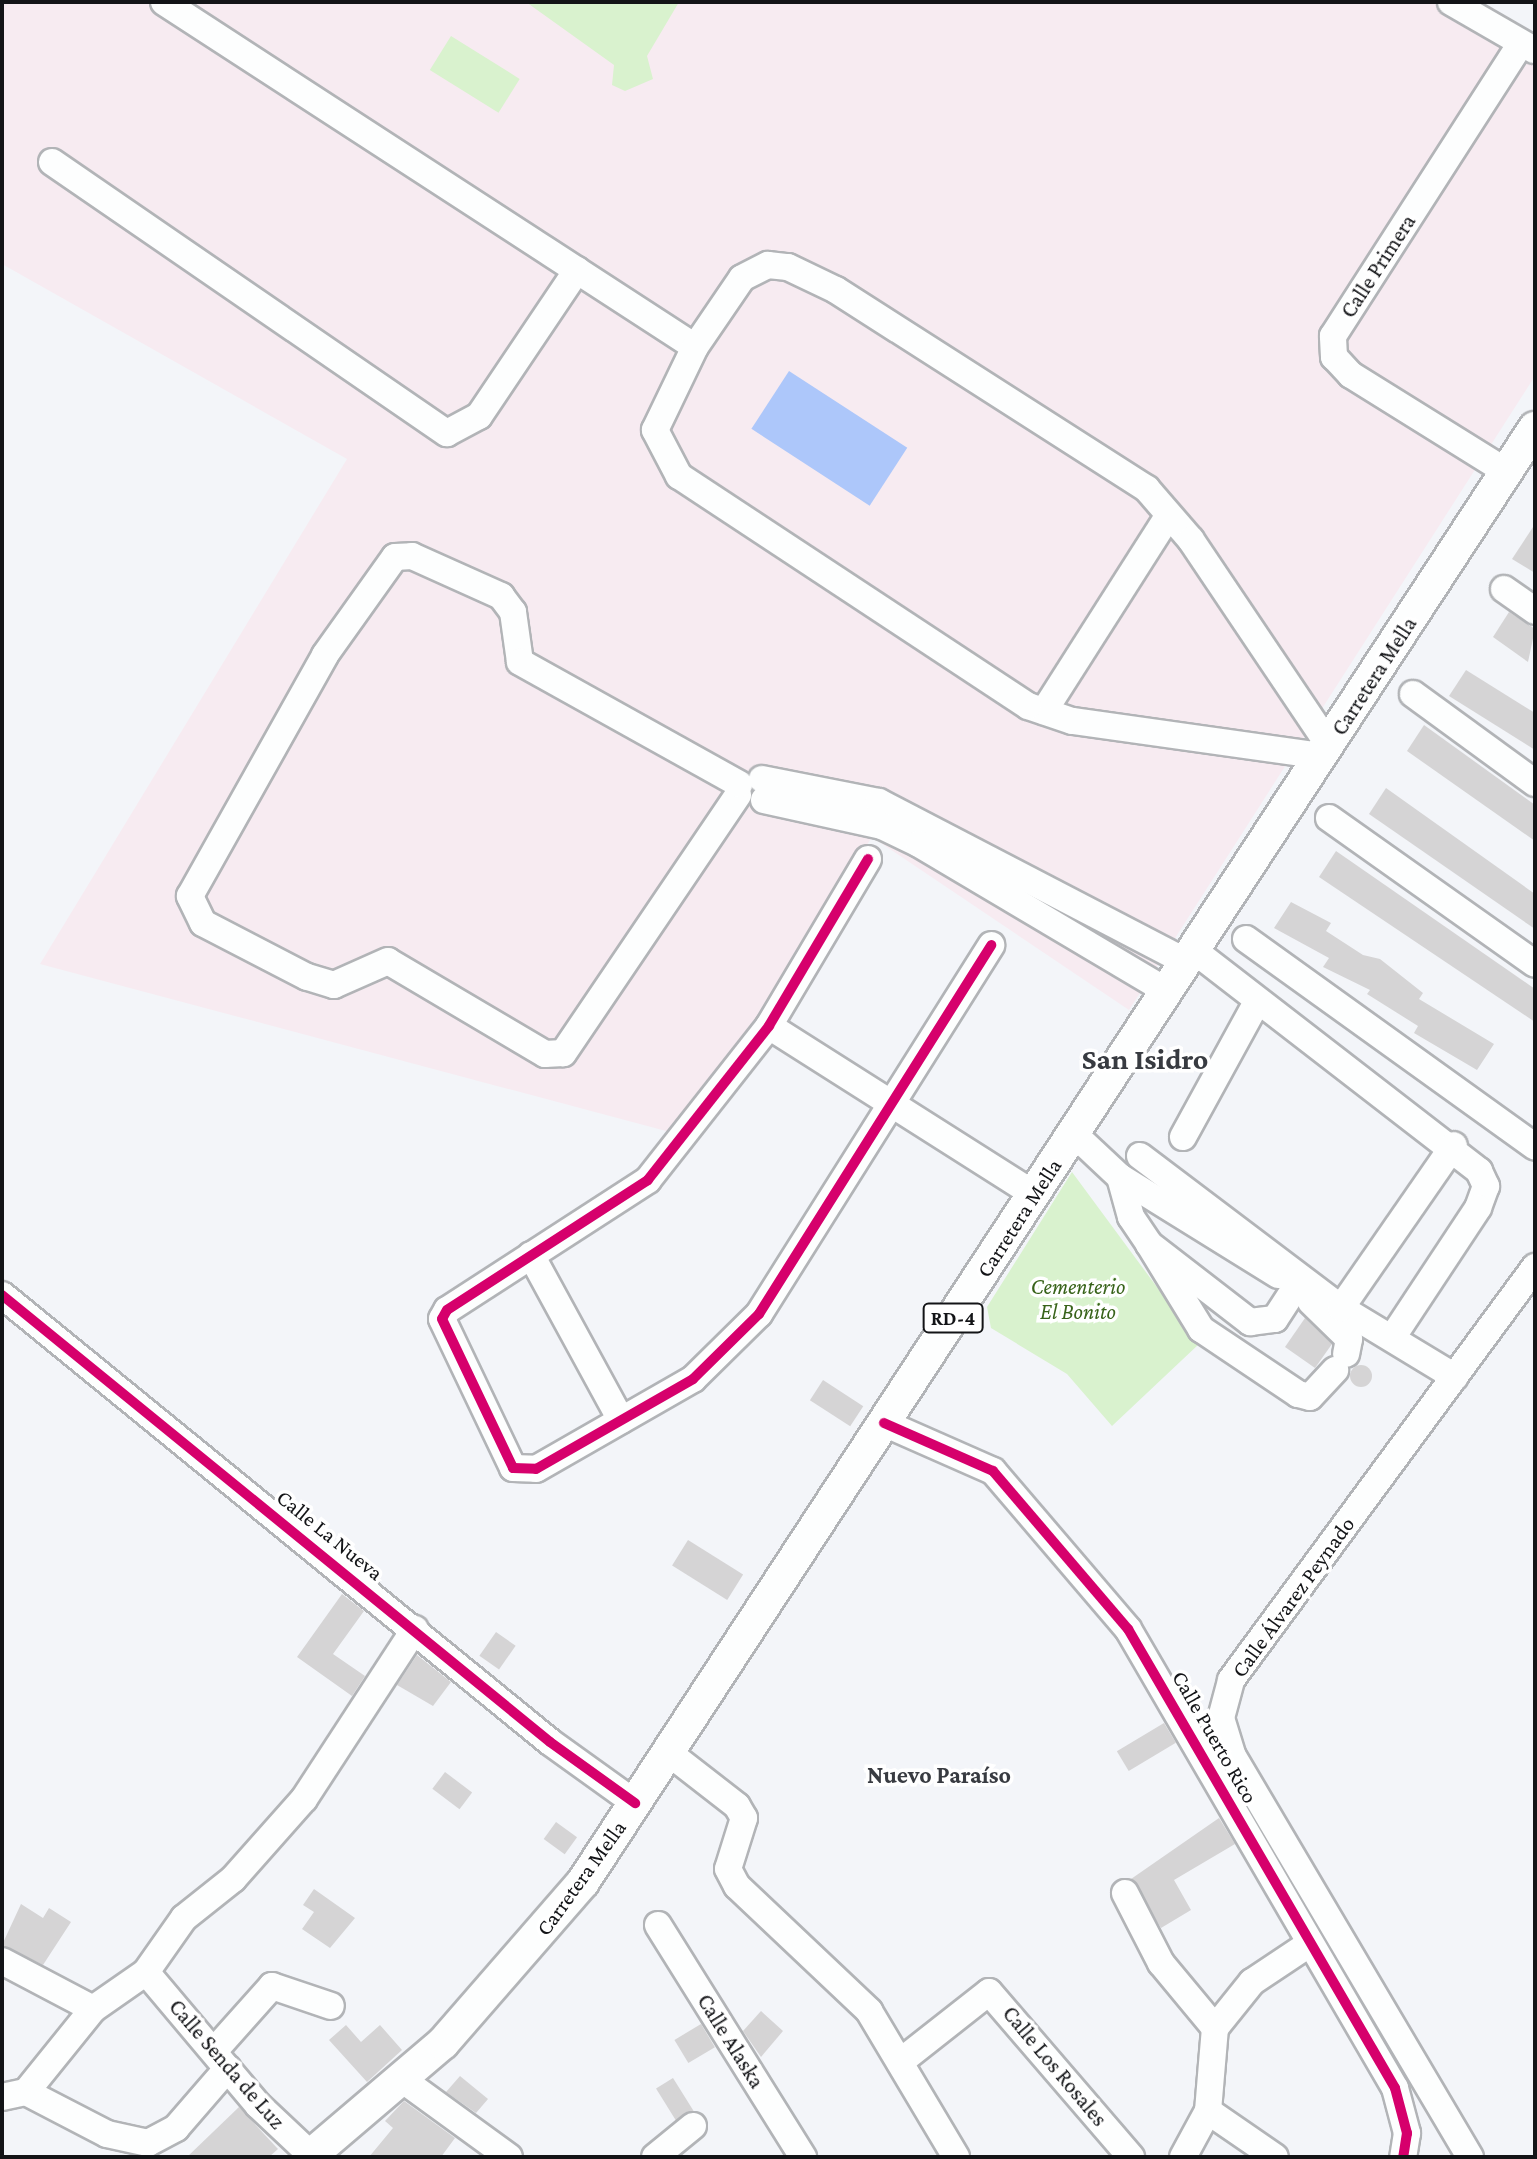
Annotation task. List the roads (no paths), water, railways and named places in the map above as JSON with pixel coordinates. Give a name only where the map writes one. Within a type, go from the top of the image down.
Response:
[{"type":"main road","name":"Carretera Mella","points":[[310,2156],[403,2080],[510,1974],[635,1803],[1535,428]]},
{"type":"street","points":[[164,2],[695,347]]},
{"type":"street","points":[[1451,2],[1528,47]]},
{"type":"street","name":"Calle Primera","points":[[1507,472],[1351,375],[1334,357],[1333,336],[1528,47]]},
{"type":"street","points":[[52,162],[447,433],[479,416],[577,270]]},
{"type":"street","points":[[768,265],[788,267],[836,290],[1134,480],[1168,516],[1325,750],[1044,711],[679,476],[655,430],[695,347],[742,278],[768,265]]},
{"type":"street","points":[[1044,711],[1168,516]]},
{"type":"street","points":[[751,790],[563,1053],[545,1054],[388,961],[334,985],[307,977],[203,923],[190,896],[325,655],[395,557],[412,556],[501,596],[513,612],[520,662],[751,790],[894,832],[1165,990]]},
{"type":"street","points":[[1504,589],[1535,611]]},
{"type":"street","points":[[1413,694],[1535,783]]},
{"type":"street","points":[[751,790],[879,802],[1188,955],[1454,1145],[1486,1186],[1394,1335]]},
{"type":"street","points":[[1329,818],[1535,964]]},
{"type":"street","points":[[868,859],[769,1026],[648,1180],[531,1255],[442,1319],[513,1468],[536,1469],[693,1379],[759,1314],[991,945]]},
{"type":"street","points":[[1246,939],[1535,1147]]},
{"type":"street","points":[[1183,1137],[1257,1002]]},
{"type":"street","points":[[769,1026],[891,1100],[1034,1194]]},
{"type":"street","points":[[1074,1134],[1120,1177],[1295,1288],[1349,1339],[1340,1362],[1310,1397],[1298,1394],[1201,1329],[1131,1217],[1120,1177]]},
{"type":"street","points":[[1341,1308],[1454,1145]]},
{"type":"street","points":[[1140,1156],[1341,1308],[1394,1335],[1455,1377]]},
{"type":"street","points":[[1149,1244],[1250,1322],[1275,1319],[1295,1288]]},
{"type":"street","points":[[531,1255],[621,1420]]},
{"type":"street","name":"Calle Álvarez Peynado","points":[[1470,2157],[1233,1757],[1221,1718],[1231,1680],[1535,1267]]},
{"type":"street","name":"Calle La Nueva","points":[[2,1295],[635,1803]]},
{"type":"street","name":"Calle Puerto Rico","points":[[884,1423],[969,1457],[1018,1492],[1128,1629],[1395,2088],[1407,2133],[1403,2157]]},
{"type":"street","points":[[331,2006],[272,1986],[176,2128],[135,2145],[14,2094],[93,2009],[146,1972],[184,1918],[233,1879],[304,1799],[415,1629]]},
{"type":"street","points":[[669,1753],[744,1818],[729,1855],[737,1886],[831,1969],[900,2062],[956,2157]]},
{"type":"street","points":[[1125,1893],[1161,1963],[1215,2028]]},
{"type":"street","name":"Calle Alaska","points":[[658,1925],[803,2157]]},
{"type":"street","points":[[1187,2156],[1208,2111],[1215,2028],[1252,1982],[1309,1944]]},
{"type":"street","points":[[2,1961],[93,2009]]},
{"type":"street","name":"Calle Senda de Luz","points":[[146,1972],[310,2156]]},
{"type":"street","name":"Calle Los Rosales","points":[[900,2062],[989,1992],[1131,2157]]},
{"type":"street","points":[[403,2080],[509,2157]]},
{"type":"street","points":[[1208,2111],[1275,2157]]},
{"type":"street","points":[[655,2157],[693,2126]]},
{"type":"water","points":[[789,371],[907,448],[870,506],[751,429]]},
{"type":"district","name":"San Isidro","points":[[1145,1059]]},
{"type":"district","name":"Nuevo Paraíso","points":[[939,1775]]},
{"type":"park label","name":"Cementerio El Bonito","points":[[1078,1298]]}]
